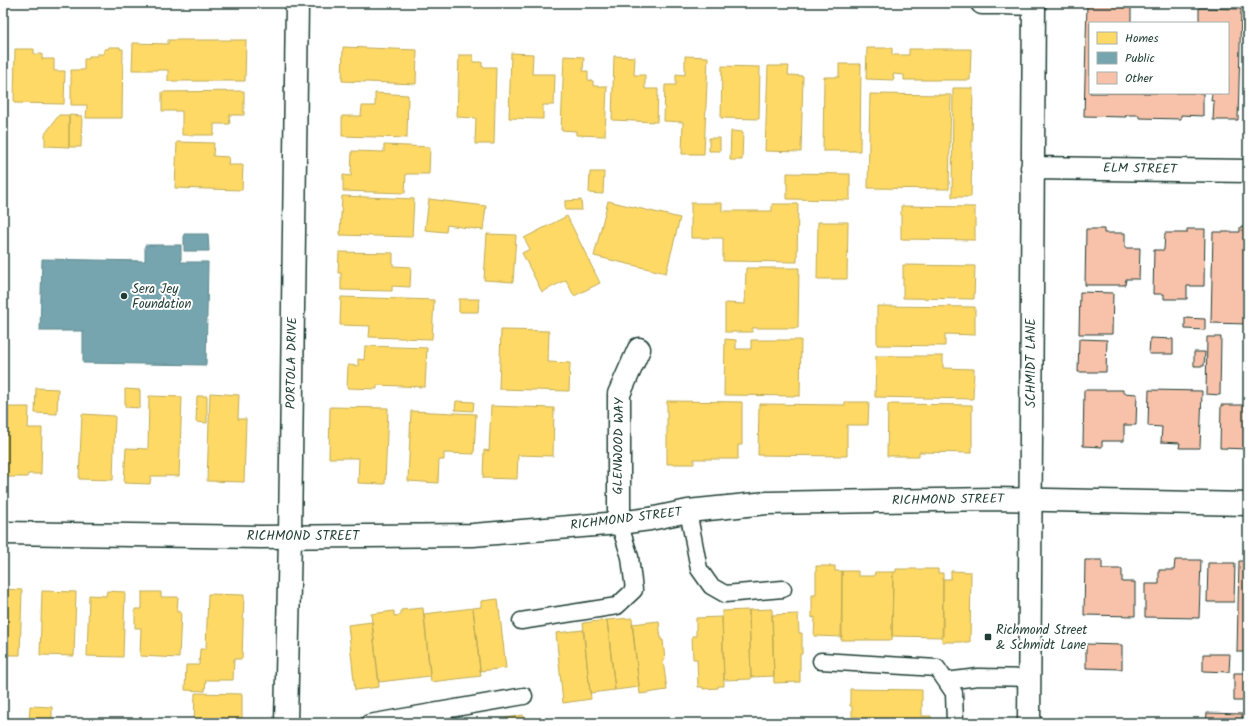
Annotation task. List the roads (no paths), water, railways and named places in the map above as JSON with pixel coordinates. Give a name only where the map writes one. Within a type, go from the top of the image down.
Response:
[{"type":"street","name":"PORTOLA DRIVE","points":[[286,723],[297,3]]},
{"type":"street","points":[[982,3],[998,3]]},
{"type":"street","points":[[1002,3],[1034,3]]},
{"type":"street","name":"SCHMIDT LANE","points":[[1029,723],[1034,3]]},
{"type":"street","name":"ELM STREET","points":[[1032,168],[1248,171]]},
{"type":"street","name":"GLENWOOD WAY","points":[[619,523],[619,394],[639,349]]},
{"type":"street","name":"RICHMOND STREET","points":[[3,533],[290,536],[473,535],[619,523],[650,519],[688,511],[767,503],[992,499],[1248,504]]},
{"type":"lane","points":[[688,511],[700,568],[711,586],[725,594],[783,589]]},
{"type":"lane","points":[[521,621],[617,606],[634,590],[630,557],[619,523]]},
{"type":"lane","points":[[821,661],[937,668],[954,693],[955,723]]},
{"type":"lane","points":[[946,681],[978,677],[1030,678]]},
{"type":"lane","points":[[369,723],[524,696]]},
{"type":"place","name":"Sera Jey Foundation","points":[[124,296]]},
{"type":"place","name":"Richmond Street & Schmidt Lane","points":[[988,637]]}]
